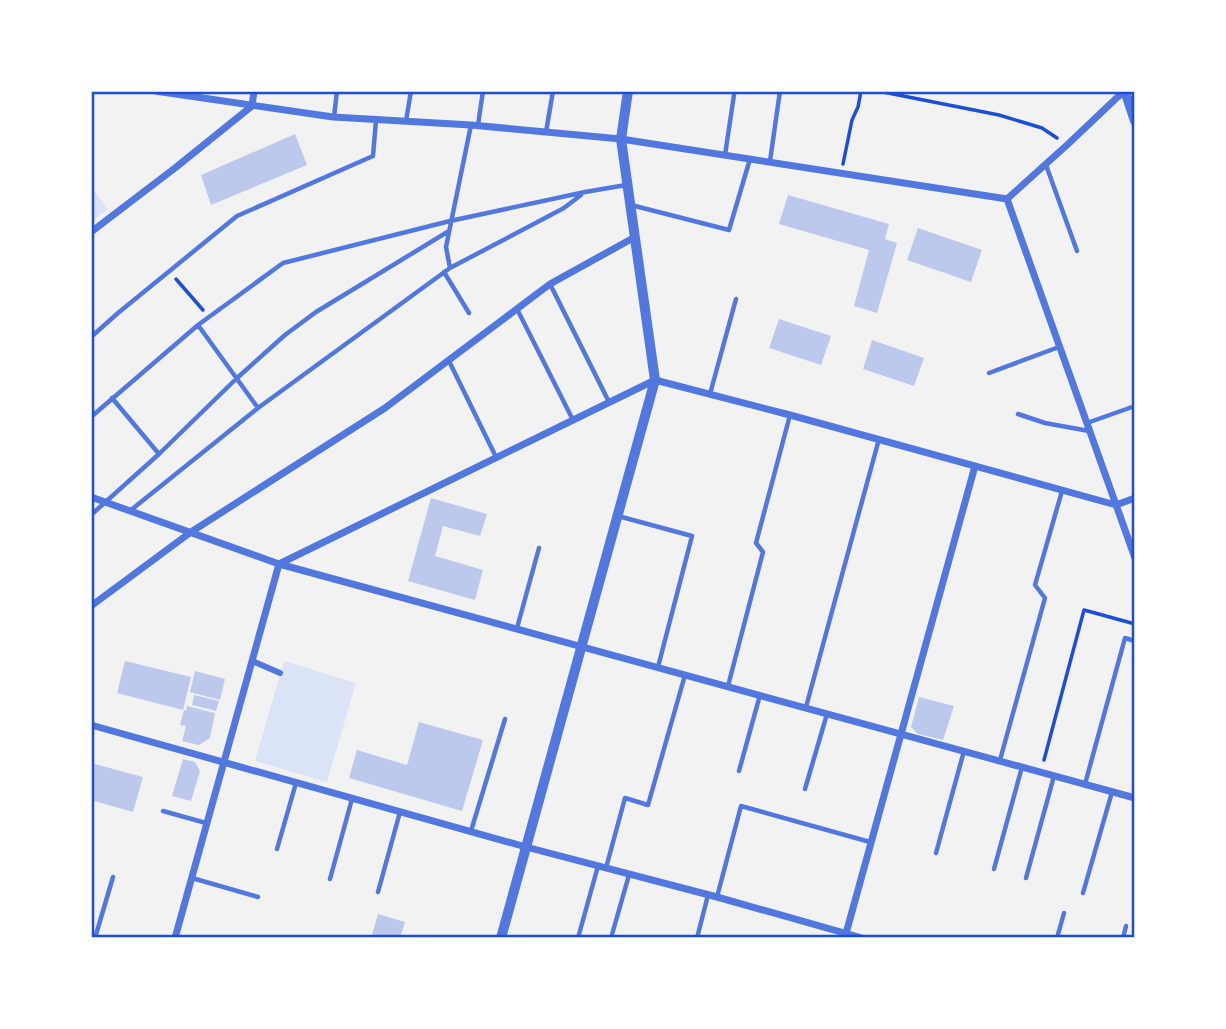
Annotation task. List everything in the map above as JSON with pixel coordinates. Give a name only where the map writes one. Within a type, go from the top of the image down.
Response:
[{"type":"street","points":[[155,91],[334,117],[474,125],[621,139],[1007,199]]},
{"type":"street","points":[[91,232],[252,106],[254,91]]},
{"type":"street","points":[[501,938],[655,380],[621,139],[628,91]]},
{"type":"street","points":[[1007,199],[1124,91],[1135,121]]},
{"type":"street","points":[[1007,199],[1135,558]]},
{"type":"street","points":[[91,606],[191,532],[385,408],[550,284],[635,237]]},
{"type":"street","points":[[175,938],[279,564],[655,380],[1116,505],[1135,498]]},
{"type":"street","points":[[846,936],[975,466]]},
{"type":"street","points":[[91,497],[279,564],[1135,798]]},
{"type":"street","points":[[252,661],[280,673]]},
{"type":"street","points":[[91,725],[526,847],[713,896],[846,936],[862,938]]},
{"type":"lane","points":[[334,117],[337,91]]},
{"type":"lane","points":[[406,121],[411,91]]},
{"type":"lane","points":[[450,268],[446,247],[450,221],[483,91]]},
{"type":"lane","points":[[546,132],[552,91]]},
{"type":"lane","points":[[770,162],[780,91]]},
{"type":"lane","points":[[725,156],[734,95]]},
{"type":"lane","points":[[91,337],[237,216],[373,156],[376,120]]},
{"type":"lane","points":[[631,205],[729,230],[750,159]]},
{"type":"lane","points":[[1045,164],[1077,251]]},
{"type":"lane","points":[[91,417],[198,325],[283,263],[450,221],[627,185]]},
{"type":"lane","points":[[130,510],[258,408],[444,272],[564,208],[585,192]]},
{"type":"lane","points":[[91,514],[285,335],[316,312],[449,231]]},
{"type":"lane","points":[[444,272],[469,313]]},
{"type":"lane","points":[[550,284],[609,402]]},
{"type":"lane","points":[[710,395],[736,299]]},
{"type":"lane","points":[[517,309],[573,420]]},
{"type":"lane","points":[[198,325],[258,408]]},
{"type":"lane","points":[[989,373],[1059,347]]},
{"type":"lane","points":[[449,360],[496,457]]},
{"type":"lane","points":[[112,398],[159,454]]},
{"type":"lane","points":[[1086,423],[1135,406]]},
{"type":"lane","points":[[1018,414],[1089,432]]},
{"type":"lane","points":[[728,686],[764,552],[756,543],[790,415]]},
{"type":"lane","points":[[806,707],[879,439]]},
{"type":"lane","points":[[1000,760],[1045,598],[1035,585],[1062,490]]},
{"type":"lane","points":[[618,516],[692,536],[658,667]]},
{"type":"lane","points":[[517,628],[540,548]]},
{"type":"lane","points":[[1085,784],[1125,638],[1135,641]]},
{"type":"lane","points":[[578,938],[625,798],[648,805],[685,674]]},
{"type":"lane","points":[[738,771],[760,695]]},
{"type":"lane","points":[[806,789],[828,713]]},
{"type":"lane","points":[[471,831],[505,719]]},
{"type":"lane","points":[[936,853],[964,750]]},
{"type":"lane","points":[[994,869],[1022,766]]},
{"type":"lane","points":[[1026,878],[1054,775]]},
{"type":"lane","points":[[277,849],[296,783]]},
{"type":"lane","points":[[1083,893],[1112,791]]},
{"type":"lane","points":[[330,879],[352,798]]},
{"type":"lane","points":[[697,938],[741,806],[870,842]]},
{"type":"lane","points":[[163,811],[206,822]]},
{"type":"lane","points":[[378,892],[400,811]]},
{"type":"lane","points":[[611,938],[630,874]]},
{"type":"lane","points":[[95,938],[113,877]]},
{"type":"lane","points":[[192,878],[258,897]]},
{"type":"lane","points":[[1057,938],[1063,913]]},
{"type":"lane","points":[[1123,938],[1126,926]]},
{"type":"path","points":[[841,173],[861,91]]},
{"type":"path","points":[[878,91],[905,93],[999,115],[1042,128],[1068,145]]},
{"type":"path","points":[[169,271],[208,317]]},
{"type":"path","points":[[1041,771],[1084,610],[1135,624]]},
{"type":"shaded area","points":[[91,187],[108,209],[91,222]]},
{"type":"shaded area","points":[[284,661],[356,683],[327,782],[255,761]]},
{"type":"building","points":[[295,134],[307,165],[211,205],[201,175]]},
{"type":"building","points":[[788,195],[889,224],[885,239],[897,243],[877,313],[854,306],[869,250],[779,224]]},
{"type":"building","points":[[918,228],[982,250],[971,282],[907,260]]},
{"type":"building","points":[[779,319],[831,336],[821,365],[769,348]]},
{"type":"building","points":[[872,340],[924,358],[914,386],[863,369]]},
{"type":"building","points":[[431,498],[487,514],[480,536],[443,526],[435,556],[483,570],[475,600],[408,581]]},
{"type":"building","points":[[125,661],[191,677],[183,710],[117,693]]},
{"type":"building","points":[[195,671],[225,679],[220,700],[190,692]]},
{"type":"building","points":[[194,695],[219,701],[216,711],[192,705]]},
{"type":"building","points":[[919,697],[954,706],[943,740],[918,734],[911,727]]},
{"type":"building","points":[[187,706],[215,713],[210,738],[199,745],[182,741],[186,726],[180,725]]},
{"type":"building","points":[[419,722],[483,740],[462,811],[349,778],[357,750],[407,765]]},
{"type":"building","points":[[183,759],[195,762],[200,771],[191,801],[172,796]]},
{"type":"building","points":[[91,763],[143,777],[133,812],[91,800]]},
{"type":"building","points":[[378,914],[405,922],[400,938],[371,938]]}]
